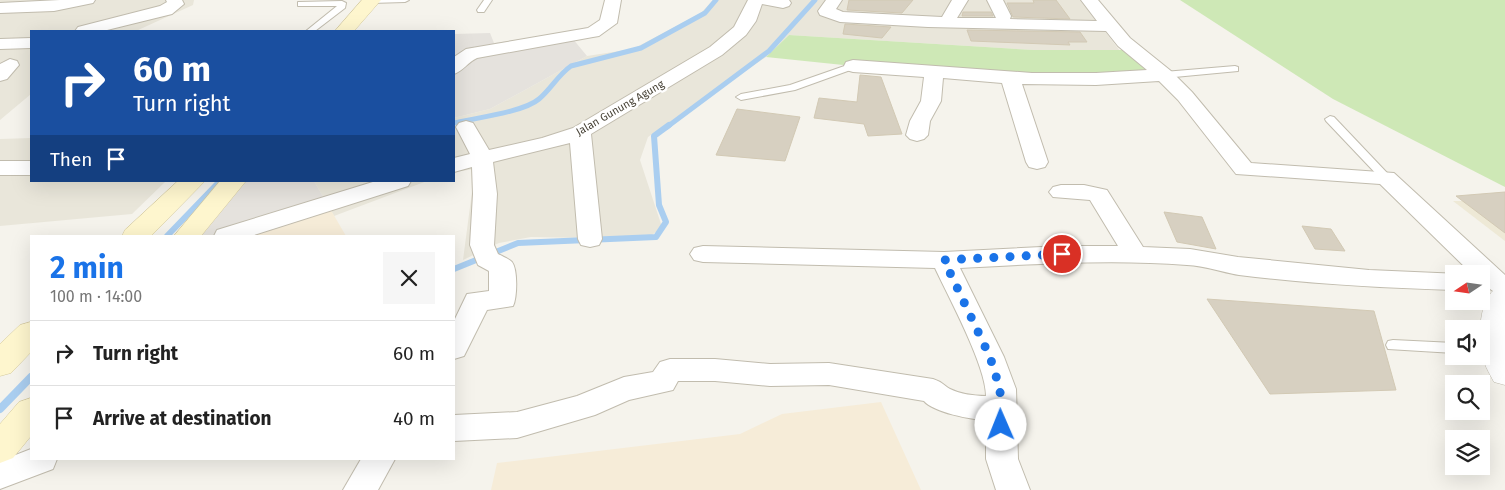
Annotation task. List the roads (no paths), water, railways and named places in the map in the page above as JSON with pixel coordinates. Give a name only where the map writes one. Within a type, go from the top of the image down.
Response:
[{"type":"main road","points":[[345,30],[371,1]]},
{"type":"main road","points":[[136,235],[192,182]]},
{"type":"main road","points":[[188,235],[233,182]]},
{"type":"main road","points":[[0,364],[30,334]]},
{"type":"main road","points":[[1,455],[30,413]]},
{"type":"street","points":[[0,4],[6,0]]},
{"type":"street","points":[[0,8],[54,6],[86,0]]},
{"type":"street","points":[[103,29],[170,9],[176,4],[174,0]]},
{"type":"street","points":[[455,67],[463,58],[472,53],[593,32],[608,23],[613,0]]},
{"type":"street","name":"Jalan Gunung Agung","points":[[455,165],[558,140],[580,132],[716,51],[740,31],[748,21],[756,0]]},
{"type":"street","points":[[764,0],[783,3]]},
{"type":"street","points":[[834,0],[826,11],[840,17],[928,22],[1110,26]]},
{"type":"street","points":[[950,16],[960,0]]},
{"type":"street","points":[[995,0],[1003,16]]},
{"type":"street","points":[[1082,7],[1110,26],[1124,42],[1164,75],[1185,96],[1244,168],[1242,171],[1250,177],[1264,180]]},
{"type":"street","points":[[0,44],[30,43]]},
{"type":"street","points":[[852,66],[1010,77],[1096,79],[1164,75]]},
{"type":"street","points":[[917,135],[920,122],[931,101],[934,72]]},
{"type":"street","points":[[1010,77],[1037,162]]},
{"type":"street","points":[[455,346],[477,301],[503,299],[502,267],[485,252],[485,194],[482,157],[466,127]]},
{"type":"street","points":[[580,132],[590,239]]},
{"type":"street","points":[[0,168],[30,168]]},
{"type":"street","points":[[1244,168],[1386,178],[1497,287],[1498,305],[1494,358]]},
{"type":"street","points":[[229,235],[397,182]]},
{"type":"street","points":[[1061,192],[1084,192],[1099,195],[1135,254]]},
{"type":"street","points":[[702,254],[944,260],[1062,254],[1135,254],[1190,257],[1238,266],[1369,279],[1445,281]]},
{"type":"street","points":[[944,260],[990,357],[1000,389],[1002,459],[1013,490]]},
{"type":"street","points":[[455,428],[517,425],[584,406],[624,389],[662,382],[670,370],[716,370],[770,375],[829,374],[933,391],[938,398],[978,408],[1000,408]]},
{"type":"street","points":[[1,455],[30,458]]},
{"type":"street","points":[[360,490],[378,460]]},
{"type":"lane","points":[[371,1],[406,0]]},
{"type":"lane","points":[[481,10],[488,0]]},
{"type":"lane","points":[[301,4],[342,3],[342,6],[311,30]]},
{"type":"lane","points":[[741,98],[792,88],[852,66]]},
{"type":"lane","points":[[1164,75],[1235,69]]},
{"type":"lane","points":[[1330,119],[1386,178]]},
{"type":"lane","points":[[1393,345],[1445,348]]},
{"type":"waterway","points":[[455,123],[499,114],[532,104],[571,66],[641,48],[705,13],[716,0]]},
{"type":"waterway","points":[[667,127],[769,51],[815,0]]},
{"type":"waterway","points":[[455,269],[518,243],[656,237],[666,222],[659,205],[654,136],[669,125]]},
{"type":"waterway","points":[[168,235],[219,182]]},
{"type":"waterway","points":[[0,409],[30,378]]}]
